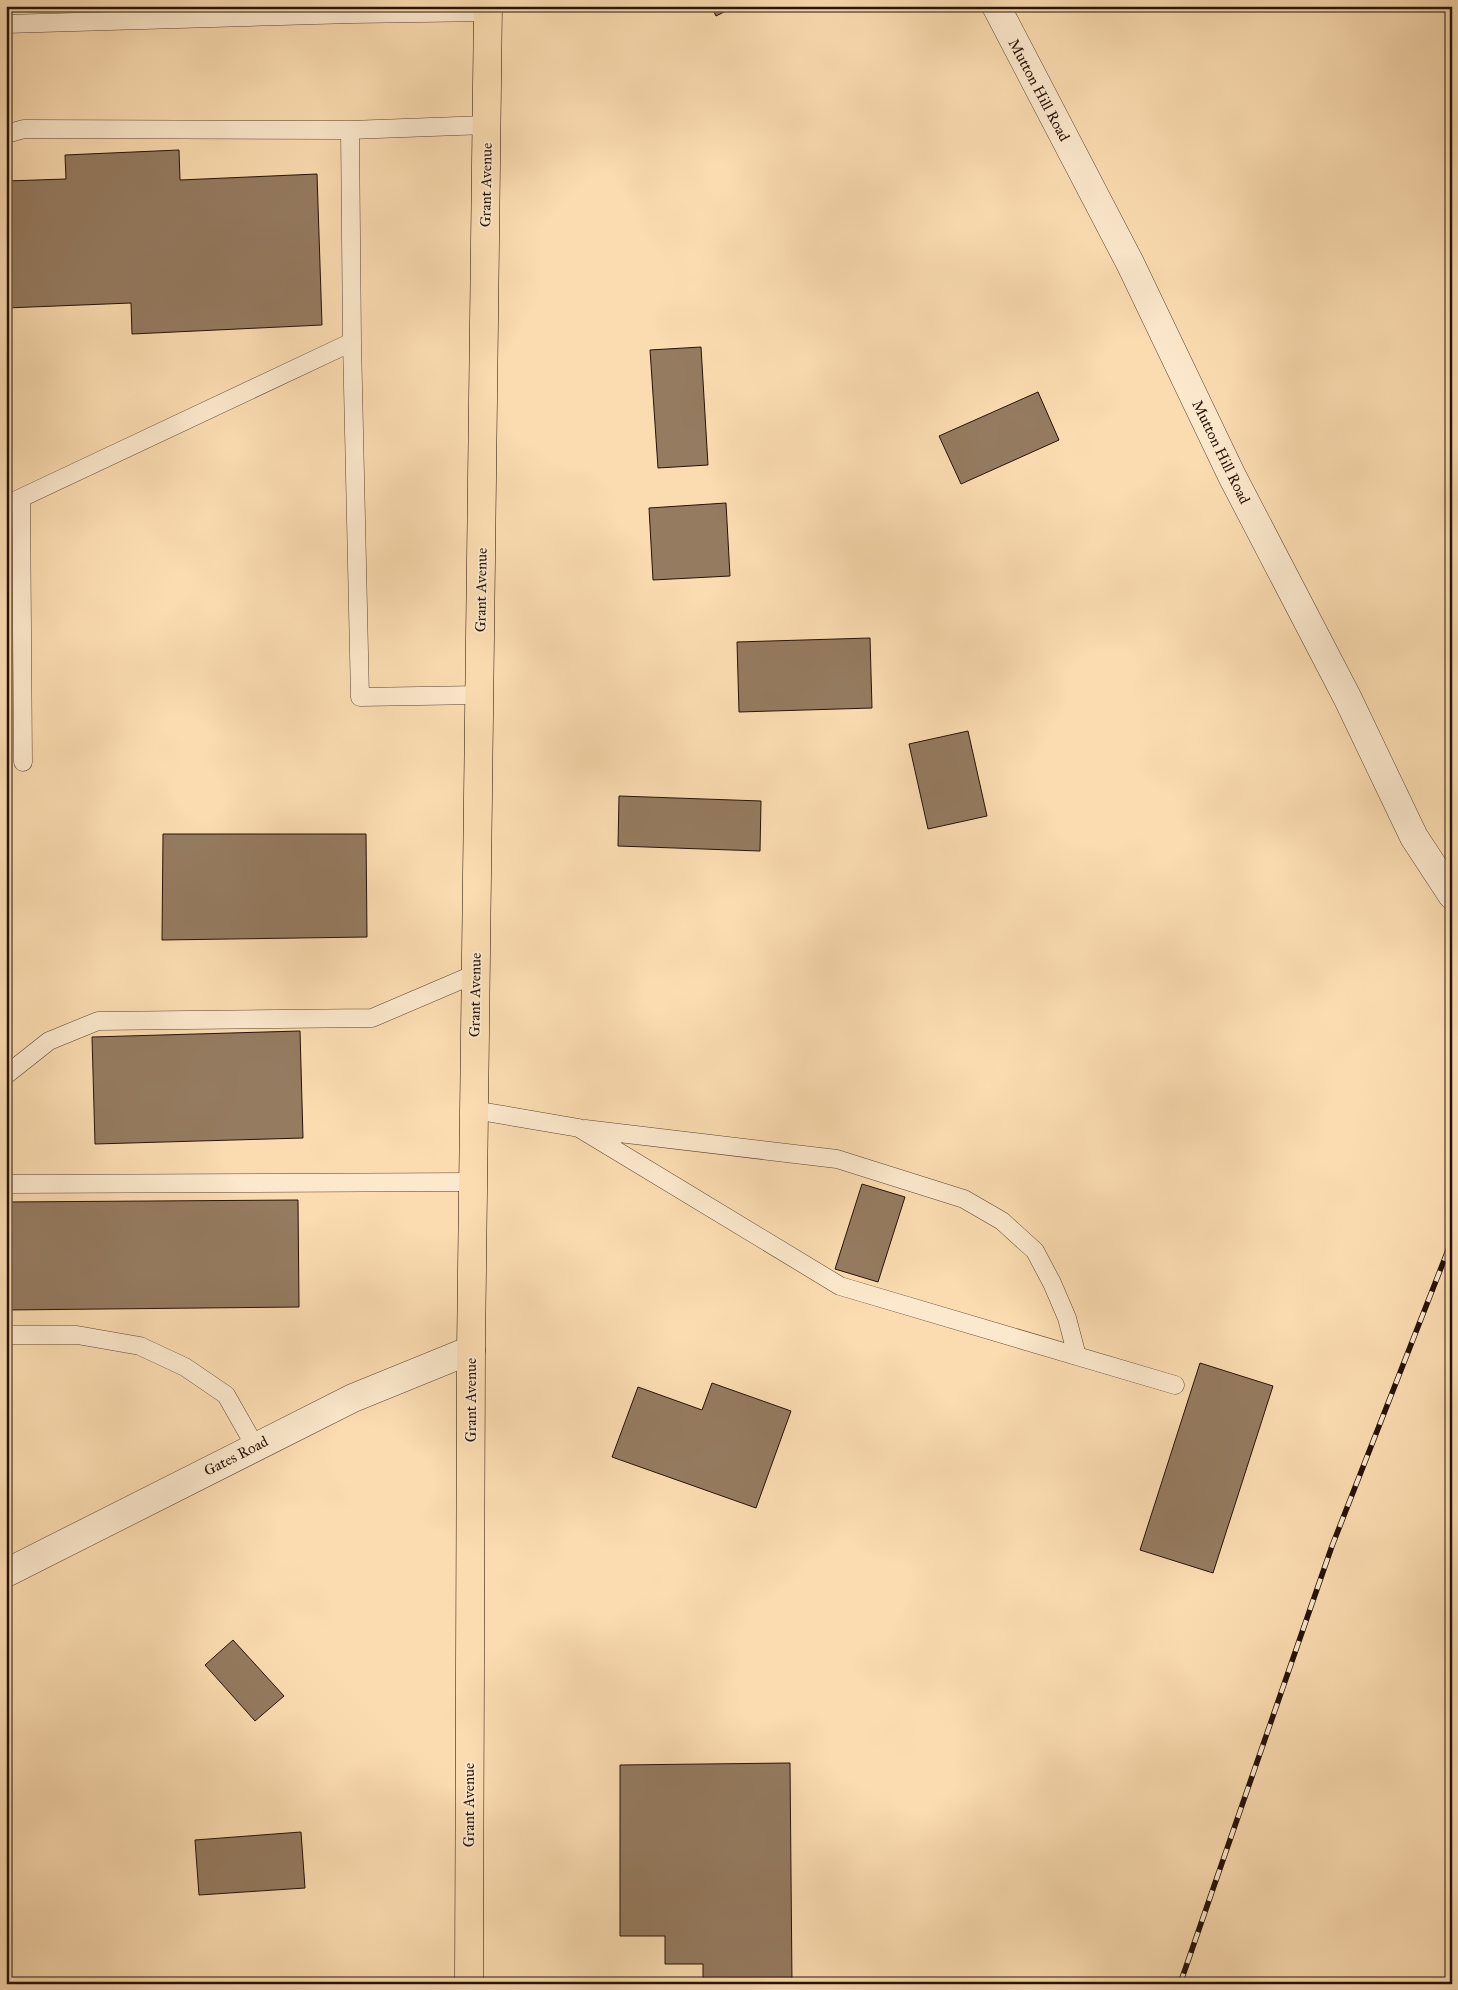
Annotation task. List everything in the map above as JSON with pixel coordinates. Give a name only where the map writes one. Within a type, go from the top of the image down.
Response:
[{"type":"highway","name":"Grant Avenue","points":[[469,1984],[471,1350],[488,9]]},
{"type":"street","name":"Mutton Hill Road","points":[[996,6],[1130,263],[1232,476],[1347,697],[1414,837],[1452,895]]},
{"type":"street","name":"Gates Road","points":[[6,1573],[353,1398],[471,1350]]},
{"type":"lane","points":[[6,24],[352,10],[488,9]]},
{"type":"lane","points":[[6,134],[24,129],[350,130],[486,124]]},
{"type":"lane","points":[[350,130],[352,342],[360,697],[479,695]]},
{"type":"lane","points":[[23,762],[14,502],[352,342]]},
{"type":"lane","points":[[6,1075],[49,1041],[98,1022],[372,1018],[475,974]]},
{"type":"lane","points":[[474,1110],[579,1128],[837,1159],[964,1199],[1002,1220],[1035,1252],[1052,1282],[1067,1318],[1077,1356]]},
{"type":"lane","points":[[579,1128],[840,1286],[1175,1385]]},
{"type":"lane","points":[[6,1184],[473,1182]]},
{"type":"lane","points":[[6,1335],[76,1335],[140,1346],[186,1367],[226,1395],[255,1446]]},
{"type":"building","points":[[711,6],[736,6],[716,16]]},
{"type":"building","points":[[179,150],[180,180],[317,174],[322,325],[132,334],[131,303],[6,308],[6,181],[66,179],[65,155]]},
{"type":"building","points":[[701,347],[708,465],[658,468],[650,350]]},
{"type":"building","points":[[1038,392],[1059,440],[961,484],[939,436]]},
{"type":"building","points":[[726,503],[730,576],[653,580],[649,508]]},
{"type":"building","points":[[870,638],[872,708],[739,712],[737,642]]},
{"type":"building","points":[[968,731],[987,816],[928,829],[909,744]]},
{"type":"building","points":[[619,796],[761,801],[760,851],[618,846]]},
{"type":"building","points":[[163,834],[366,834],[367,937],[162,940]]},
{"type":"building","points":[[300,1031],[303,1138],[95,1144],[92,1037]]},
{"type":"building","points":[[862,1184],[905,1197],[878,1282],[835,1269]]},
{"type":"building","points":[[298,1200],[299,1307],[6,1310],[6,1202]]},
{"type":"building","points":[[1200,1363],[1273,1386],[1213,1573],[1140,1550]]},
{"type":"building","points":[[712,1383],[791,1411],[756,1508],[612,1457],[638,1387],[702,1410]]},
{"type":"building","points":[[233,1640],[284,1696],[255,1721],[205,1665]]},
{"type":"building","points":[[790,1763],[792,1984],[703,1984],[703,1964],[665,1964],[665,1936],[620,1936],[620,1765]]},
{"type":"building","points":[[301,1832],[305,1888],[199,1895],[195,1840]]},
{"type":"railway","points":[[1180,1984],[1332,1546],[1452,1240]]}]
